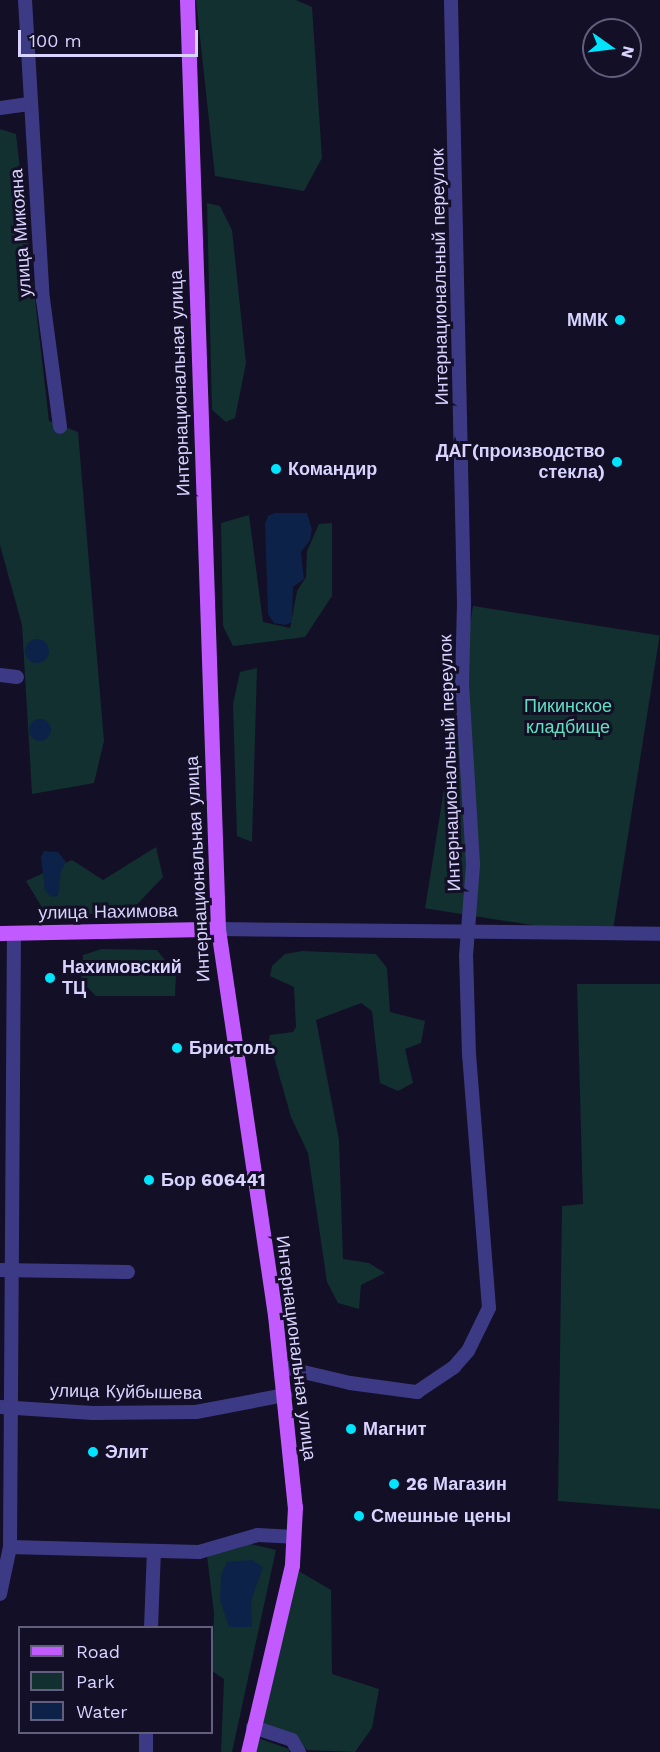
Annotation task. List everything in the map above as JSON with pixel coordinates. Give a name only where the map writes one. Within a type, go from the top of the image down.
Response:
[{"type":"main road","name":"Интернациональная улица","points":[[187,0],[218,929],[282,1368],[294,1537],[292,1565],[248,1752]]},
{"type":"main road","name":"улица Нахимова","points":[[7,934],[218,929]]},
{"type":"street","name":"улица Микояна","points":[[25,0],[29,104],[44,299],[60,427]]},
{"type":"street","name":"Интернациональный переулок","points":[[282,1368],[350,1383],[417,1392],[454,1367],[482,1328],[489,1308],[469,1055],[467,930],[473,899],[473,864],[462,686],[464,603],[451,0]]},
{"type":"street","points":[[0,108],[29,104]]},
{"type":"street","points":[[0,675],[17,677]]},
{"type":"street","points":[[218,929],[467,930],[660,934]]},
{"type":"street","points":[[0,1594],[10,1547],[6,1407],[7,934]]},
{"type":"street","points":[[6,1270],[128,1272]]},
{"type":"street","name":"улица Куйбышева","points":[[6,1407],[93,1413],[196,1412],[285,1395]]},
{"type":"street","points":[[10,1547],[102,1546],[199,1552],[258,1535],[294,1537]]},
{"type":"street","points":[[151,1626],[154,1551]]},
{"type":"street","points":[[253,1727],[292,1740],[298,1752]]},
{"type":"street","points":[[146,1734],[146,1752]]},
{"type":"green space","points":[[196,0],[296,0],[312,7],[322,158],[304,191],[215,176]]},
{"type":"green space","points":[[0,129],[16,134],[49,421],[78,432],[104,741],[94,783],[32,794],[22,625],[0,545]]},
{"type":"green space","points":[[207,203],[220,206],[232,230],[246,363],[235,418],[226,422],[212,410]]},
{"type":"green space","points":[[249,515],[263,622],[290,628],[297,591],[306,577],[307,551],[319,524],[332,523],[332,596],[305,637],[233,646],[223,626],[221,523]]},
{"type":"green space","name":"Пикинское кладбище","points":[[473,606],[660,636],[612,938],[425,908]]},
{"type":"green space","points":[[257,668],[252,842],[237,836],[233,704],[240,672]]},
{"type":"green space","points":[[156,847],[163,877],[128,914],[46,914],[26,881],[72,860],[103,880]]},
{"type":"green space","points":[[102,949],[157,950],[176,974],[175,996],[96,996],[81,981],[83,955]]},
{"type":"green space","points":[[302,951],[376,954],[387,968],[390,1012],[425,1021],[421,1043],[405,1049],[413,1083],[398,1091],[380,1083],[372,1011],[361,1003],[316,1020],[339,1140],[343,1259],[369,1263],[385,1273],[361,1285],[359,1309],[338,1303],[327,1282],[308,1153],[291,1117],[269,1039],[270,1035],[293,1032],[296,1027],[294,987],[270,976],[272,966],[285,954]]},
{"type":"green space","points":[[577,984],[660,984],[660,1509],[558,1501],[562,1206],[583,1204]]},
{"type":"green space","points":[[246,1543],[276,1550],[232,1752],[221,1752],[224,1679],[213,1672],[214,1613],[207,1556]]},
{"type":"green space","points":[[297,1570],[331,1590],[332,1674],[379,1689],[372,1728],[355,1752],[307,1750],[296,1737],[258,1724]]},
{"type":"green space","points":[[255,1737],[289,1749],[289,1752],[252,1752]]},
{"type":"water","points":[[275,513],[307,513],[312,529],[310,540],[301,552],[304,579],[293,587],[292,622],[285,625],[274,623],[268,614],[265,524],[268,516]]},
{"type":"water","points":[[37,639],[45,643],[49,651],[45,659],[37,663],[29,659],[25,651],[29,643]]},
{"type":"water","points":[[40,719],[48,722],[51,730],[48,738],[40,741],[32,738],[29,730],[32,722]]},
{"type":"water","points":[[44,851],[58,852],[66,862],[61,871],[58,896],[52,897],[45,891],[41,857]]},
{"type":"water","points":[[252,1560],[263,1567],[251,1601],[252,1627],[229,1627],[220,1600],[221,1575],[227,1562]]},
{"type":"place","name":"ММК","points":[[620,320]]},
{"type":"place","name":"ДАГ(производство стекла)","points":[[617,462]]},
{"type":"place","name":"Командир","points":[[276,469]]},
{"type":"place","name":"Нахимовский ТЦ","points":[[50,978]]},
{"type":"place","name":"Бристоль","points":[[177,1048]]},
{"type":"place","name":"Бор 606441","points":[[149,1180]]},
{"type":"place","name":"Магнит","points":[[351,1429]]},
{"type":"place","name":"Элит","points":[[93,1452]]},
{"type":"place","name":"26 Магазин","points":[[394,1484]]},
{"type":"place","name":"Смешные цены","points":[[359,1516]]}]
